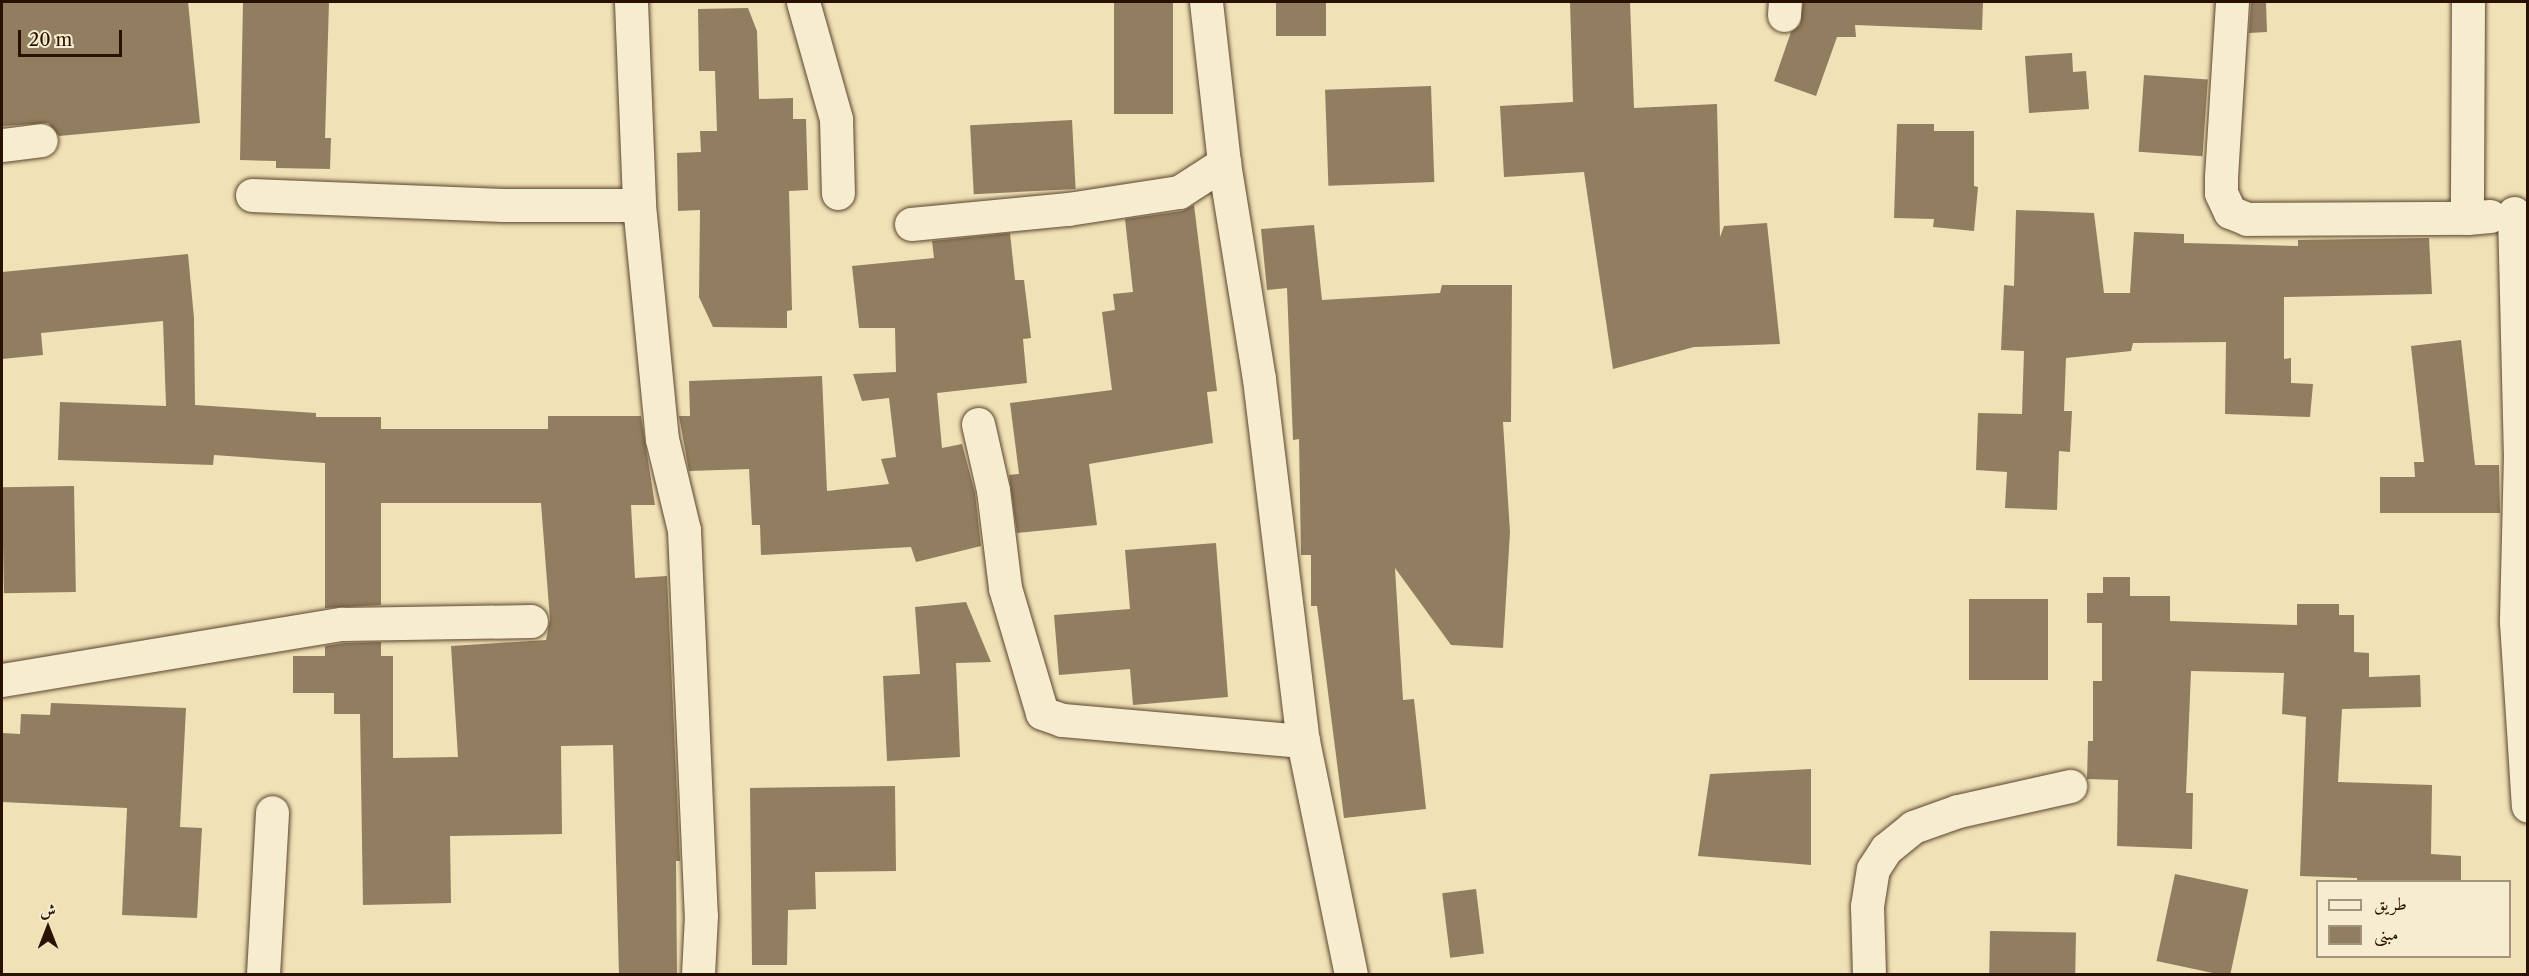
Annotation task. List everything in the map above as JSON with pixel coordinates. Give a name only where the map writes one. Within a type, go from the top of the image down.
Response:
[{"type":"street","points":[[631,2],[639,205],[662,439],[684,530],[701,915],[698,975]]},
{"type":"street","points":[[803,2],[836,119],[838,193]]},
{"type":"street","points":[[1206,2],[1224,162],[1259,379],[1303,741],[1351,975]]},
{"type":"street","points":[[2232,2],[2220,178],[2220,193],[2230,212],[2247,219],[2467,218],[2521,214],[2520,454],[2516,622],[2528,806]]},
{"type":"street","points":[[2467,218],[2469,2]]},
{"type":"street","points":[[2,145],[41,140]]},
{"type":"street","points":[[911,224],[1068,209],[1179,192],[1224,162]]},
{"type":"street","points":[[252,195],[503,205],[639,205]]},
{"type":"street","points":[[978,424],[993,490],[1005,588],[1042,713],[1062,720],[1303,741]]},
{"type":"street","points":[[2,680],[342,624],[531,621]]},
{"type":"street","points":[[1869,975],[1867,906],[1873,869],[1886,849],[1912,827],[1958,811],[2070,786]]},
{"type":"street","points":[[263,975],[272,812]]},
{"type":"building","points":[[2,2],[188,2],[200,123],[59,136],[48,123],[2,126]]},
{"type":"building","points":[[243,2],[329,2],[325,138],[331,138],[330,169],[276,168],[276,161],[240,160]]},
{"type":"building","points":[[1114,2],[1173,2],[1173,114],[1114,114]]},
{"type":"building","points":[[1276,2],[1326,2],[1326,36],[1276,36]]},
{"type":"building","points":[[1570,2],[1630,2],[1634,108],[1717,104],[1720,237],[1724,226],[1767,223],[1780,344],[1694,347],[1613,369],[1584,172],[1504,177],[1500,106],[1573,102]]},
{"type":"building","points":[[1803,2],[1983,2],[1982,30],[1855,25],[1856,37],[1837,37],[1816,96],[1774,81],[1791,32],[1800,25]]},
{"type":"building","points":[[2251,3],[2266,3],[2267,32],[2249,33]]},
{"type":"building","points":[[748,8],[757,31],[759,99],[793,98],[793,119],[806,119],[808,190],[789,191],[792,310],[787,311],[787,328],[713,327],[699,297],[700,210],[678,211],[677,153],[701,152],[700,131],[717,131],[715,71],[699,71],[698,9]]},
{"type":"building","points":[[2072,53],[2073,72],[2086,71],[2089,109],[2029,113],[2025,56]]},
{"type":"building","points":[[2144,75],[2208,79],[2202,156],[2139,152]]},
{"type":"building","points":[[1431,86],[1434,182],[1328,186],[1325,90]]},
{"type":"building","points":[[1072,120],[1076,189],[974,194],[970,125]]},
{"type":"building","points":[[1897,124],[1934,124],[1934,131],[1974,131],[1974,186],[1978,187],[1974,231],[1933,227],[1934,219],[1894,218]]},
{"type":"building","points":[[1194,205],[1217,391],[1207,392],[1213,443],[1089,464],[1097,525],[1017,533],[1009,475],[1019,474],[1010,403],[1112,390],[1102,312],[1115,310],[1113,294],[1133,292],[1125,219],[1182,211]]},
{"type":"building","points":[[2016,210],[2094,213],[2104,293],[2130,293],[2134,232],[2184,234],[2184,243],[2298,246],[2298,240],[2429,238],[2432,294],[2284,297],[2284,359],[2291,358],[2291,383],[2313,384],[2310,417],[2225,414],[2226,342],[2133,343],[2131,351],[2066,358],[2064,411],[2072,411],[2070,452],[2059,451],[2057,510],[2005,508],[2007,472],[1976,470],[1978,413],[2022,414],[2024,351],[2001,350],[2004,285],[2014,286]]},
{"type":"building","points":[[1314,225],[1322,300],[1440,293],[1442,285],[1512,285],[1511,422],[1503,422],[1510,532],[1503,648],[1451,645],[1395,568],[1403,700],[1414,699],[1426,809],[1344,818],[1317,606],[1311,606],[1311,555],[1301,555],[1299,439],[1293,440],[1287,288],[1267,290],[1261,229]]},
{"type":"building","points":[[1010,233],[1015,280],[1024,280],[1031,338],[1023,339],[1027,383],[937,393],[942,448],[962,444],[975,493],[981,546],[916,562],[911,547],[761,555],[760,525],[752,525],[749,469],[689,471],[679,416],[690,416],[689,381],[822,376],[827,491],[889,484],[881,459],[896,457],[889,398],[862,401],[853,374],[896,372],[895,328],[859,328],[852,266],[934,258],[932,241]]},
{"type":"building","points":[[188,254],[194,318],[195,405],[316,413],[316,417],[381,417],[381,429],[548,429],[548,416],[641,416],[655,505],[631,505],[635,578],[667,576],[680,861],[676,861],[677,975],[619,975],[613,745],[561,746],[562,834],[450,836],[451,903],[363,905],[360,714],[334,714],[334,693],[293,693],[293,656],[325,656],[325,646],[381,642],[381,656],[393,656],[393,758],[458,757],[451,646],[546,640],[550,620],[541,503],[381,503],[381,605],[325,608],[325,463],[214,455],[213,465],[58,460],[60,402],[166,406],[163,321],[41,333],[43,355],[2,359],[2,272]]},
{"type":"building","points":[[2461,340],[2475,465],[2499,465],[2500,513],[2380,513],[2380,477],[2415,477],[2414,462],[2424,462],[2411,346]]},
{"type":"building","points":[[74,486],[76,592],[4,593],[2,487]]},
{"type":"building","points":[[1216,543],[1228,697],[1133,705],[1130,669],[1059,675],[1054,615],[1130,609],[1125,550]]},
{"type":"building","points":[[2103,577],[2130,577],[2130,596],[2170,596],[2170,621],[2297,625],[2297,604],[2339,604],[2339,615],[2354,615],[2354,652],[2369,653],[2369,677],[2420,675],[2421,707],[2342,709],[2338,782],[2432,785],[2431,854],[2461,856],[2461,880],[2357,880],[2357,878],[2300,876],[2306,717],[2282,714],[2284,673],[2191,671],[2186,793],[2193,793],[2192,849],[2117,846],[2118,780],[2087,779],[2088,741],[2093,741],[2093,681],[2102,681],[2102,623],[2087,623],[2087,593],[2103,593]]},
{"type":"building","points":[[1969,599],[2048,599],[2048,680],[1969,680]]},
{"type":"building","points":[[966,602],[991,662],[956,663],[960,757],[887,761],[883,676],[920,674],[915,607]]},
{"type":"building","points":[[51,703],[186,708],[180,827],[202,828],[197,918],[122,915],[127,808],[2,802],[2,733],[20,734],[21,714],[50,715]]},
{"type":"building","points":[[1811,769],[1811,865],[1698,856],[1710,774]]},
{"type":"building","points":[[895,786],[896,871],[815,872],[816,909],[788,910],[787,965],[752,965],[750,788]]},
{"type":"building","points":[[2175,874],[2248,890],[2230,974],[2217,974],[2156,961]]},
{"type":"building","points":[[1476,889],[1484,954],[1450,958],[1442,893]]},
{"type":"building","points":[[1990,931],[2076,933],[2075,974],[1989,974]]}]
